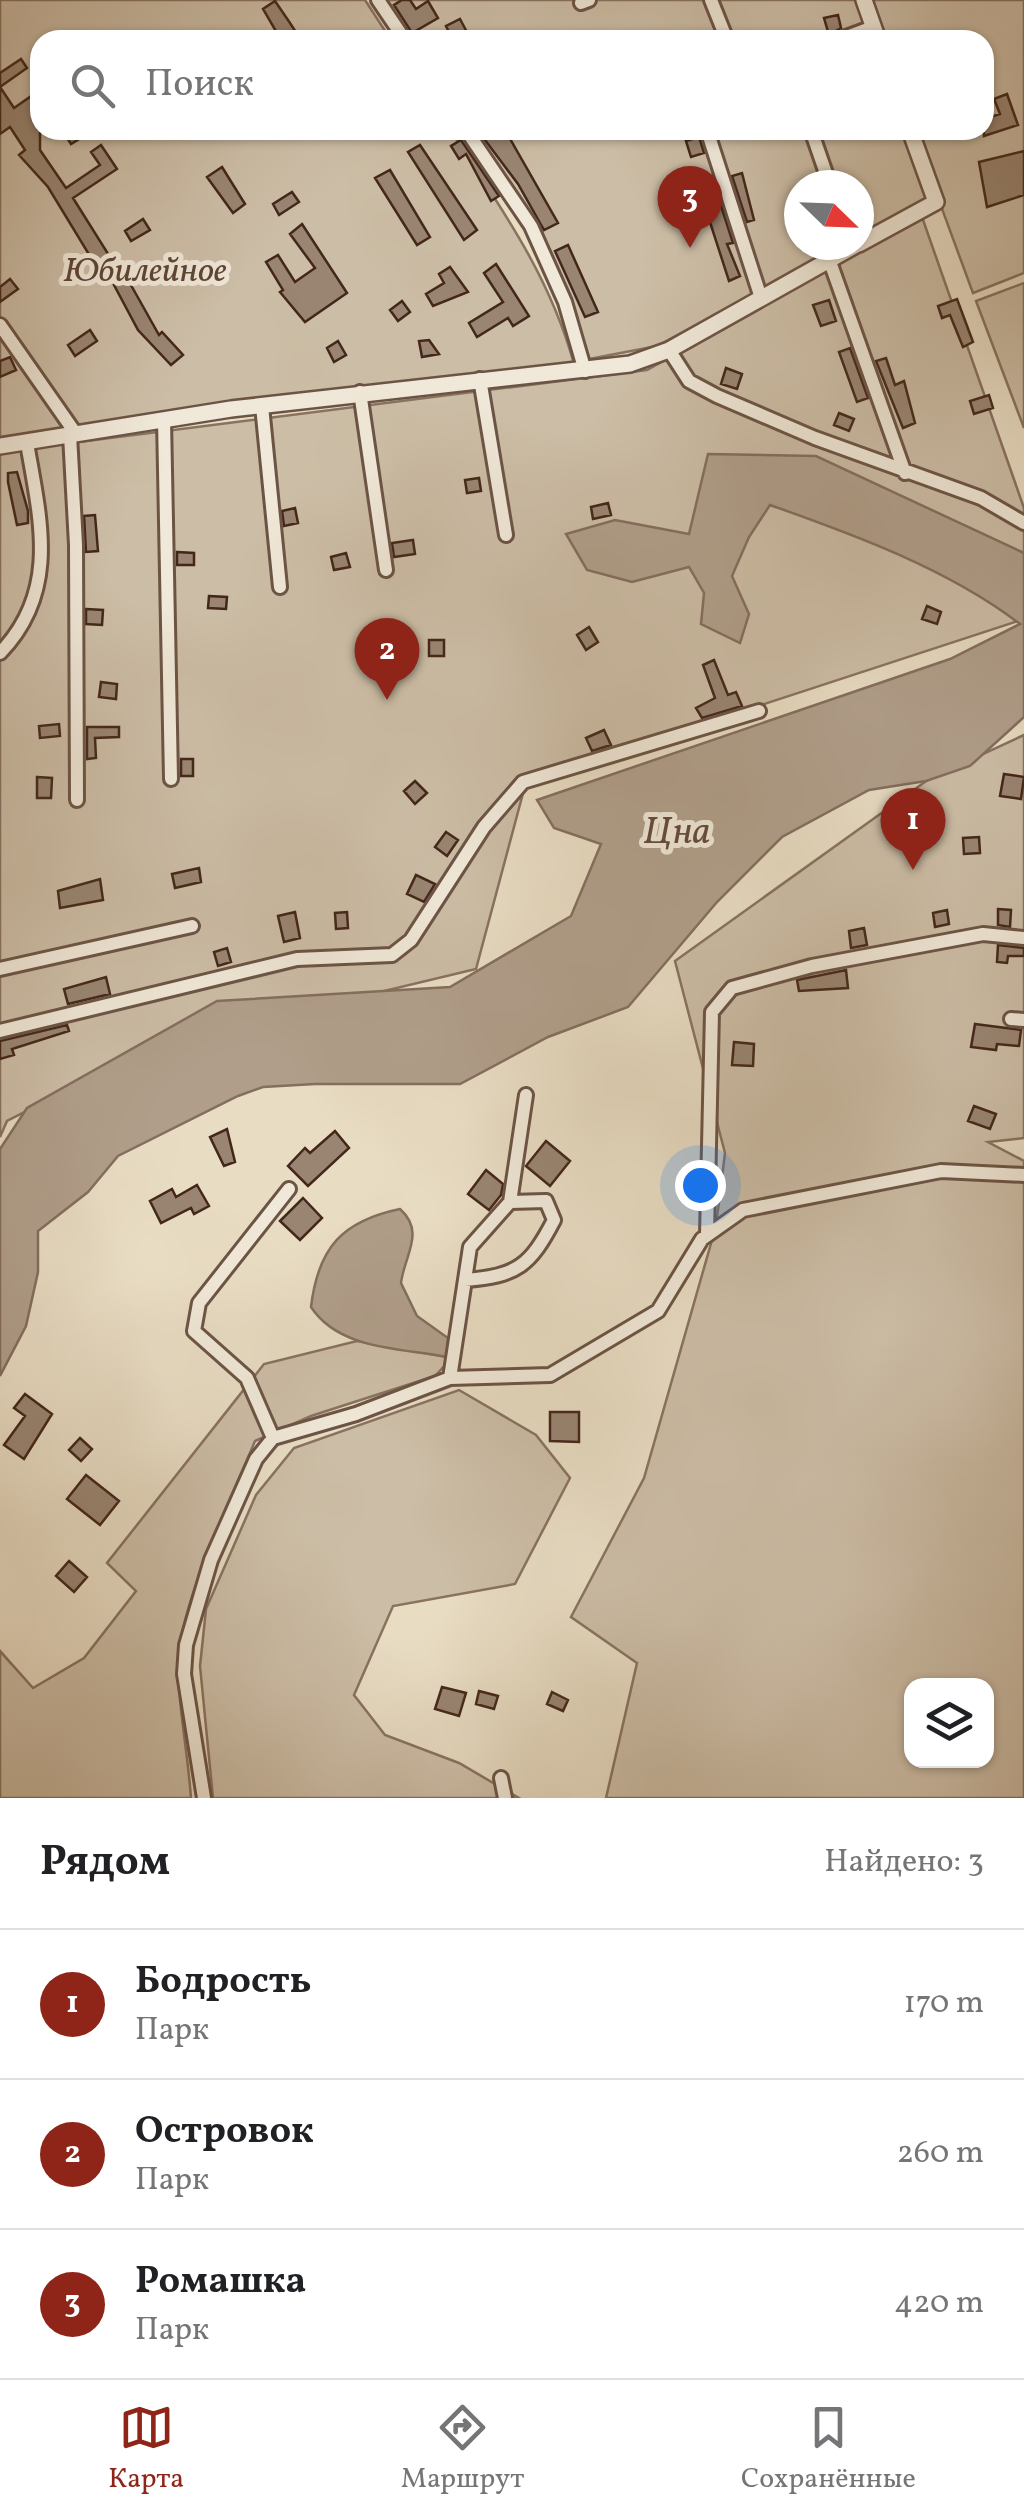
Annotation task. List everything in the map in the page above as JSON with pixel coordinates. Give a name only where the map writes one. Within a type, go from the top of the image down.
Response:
[{"type":"street","points":[[378,0],[398,30]]},
{"type":"street","points":[[711,0],[723,30]]},
{"type":"street","points":[[864,0],[875,30]]},
{"type":"street","points":[[473,140],[531,226],[565,302],[584,371]]},
{"type":"street","points":[[710,140],[761,298]]},
{"type":"street","points":[[815,140],[825,170]]},
{"type":"street","points":[[874,235],[936,202],[914,140]]},
{"type":"street","points":[[0,446],[164,418],[360,392],[630,364],[669,350],[827,260]]},
{"type":"street","points":[[829,260],[905,472]]},
{"type":"street","points":[[0,325],[73,434],[77,800]]},
{"type":"street","points":[[669,350],[689,381],[717,396],[905,472],[981,498],[1024,523]]},
{"type":"street","points":[[480,379],[506,536]]},
{"type":"street","points":[[360,392],[386,570]]},
{"type":"street","points":[[262,406],[280,587]]},
{"type":"street","points":[[164,418],[171,778]]},
{"type":"street","points":[[0,653],[13,640],[39,588],[44,559],[28,442]]},
{"type":"street","points":[[0,1031],[296,959],[392,955],[411,940],[484,828],[523,782],[758,712]]},
{"type":"street","points":[[0,969],[192,926]]},
{"type":"street","points":[[707,1236],[712,1012],[732,988],[812,966],[983,934],[1024,938]]},
{"type":"street","points":[[450,1378],[470,1247],[510,1202],[526,1095]]},
{"type":"street","points":[[204,1798],[184,1674],[186,1645],[211,1560],[256,1459],[274,1438],[374,1408],[450,1378],[550,1375],[601,1349],[658,1311],[707,1236],[722,1221],[754,1207],[854,1191],[925,1174],[960,1170],[1024,1175]]},
{"type":"street","points":[[274,1438],[248,1378],[194,1331],[199,1304],[289,1190]]},
{"type":"street","points":[[464,1280],[519,1269],[538,1250],[554,1220],[546,1201],[510,1202]]},
{"type":"street","points":[[502,1778],[504,1798]]},
{"type":"green space","name":"Юбилейное","points":[[0,0],[365,0],[384,30],[30,30],[30,140],[457,140],[537,271],[574,364],[0,439]]},
{"type":"green space","points":[[377,0],[862,0],[872,30],[396,30]]},
{"type":"green space","points":[[869,0],[1024,0],[1024,273],[973,293],[917,140],[994,140],[994,30],[879,30]]},
{"type":"green space","points":[[469,140],[913,140],[933,197],[874,229],[874,170],[784,170],[784,260],[817,260],[657,346],[584,360],[541,250]]},
{"type":"green space","points":[[922,217],[1024,508],[1024,619],[526,782],[476,969],[155,1046],[7,1121],[0,1137],[0,452],[647,370],[845,260],[874,260],[874,244]]},
{"type":"green space","points":[[1024,283],[1024,428],[976,301]]},
{"type":"green space","points":[[1024,735],[1024,1138],[988,1142],[1024,1161],[1024,1798],[606,1798],[637,1663],[571,1617],[644,1478],[716,1226],[725,1153],[675,961],[929,779]]},
{"type":"green space","points":[[357,1341],[447,1357],[448,1362],[435,1376],[311,1416],[255,1441],[194,1590],[179,1650],[179,1690],[191,1798],[0,1798],[0,1651],[33,1688],[84,1658],[136,1591],[107,1563],[264,1364]]},
{"type":"green space","points":[[459,1390],[536,1435],[570,1478],[515,1584],[393,1606],[354,1695],[385,1735],[459,1763],[519,1798],[213,1798],[200,1666],[206,1609],[256,1495],[294,1448]]},
{"type":"water","name":"Цна","points":[[708,454],[816,456],[1024,553],[1024,717],[970,766],[926,781],[869,790],[782,837],[717,902],[628,1007],[548,1037],[460,1084],[263,1087],[118,1156],[88,1192],[38,1231],[38,1272],[26,1326],[0,1376],[0,1149],[27,1108],[217,1001],[450,987],[571,916],[601,844],[554,828],[537,800],[950,659],[1020,624],[932,570],[770,505],[749,537],[732,576],[749,614],[740,643],[701,624],[704,593],[689,567],[632,582],[587,570],[566,534],[615,520],[689,534]]},
{"type":"water","points":[[400,1209],[412,1226],[413,1235],[401,1283],[417,1316],[448,1338],[447,1357],[354,1339],[323,1321],[311,1307],[320,1268],[336,1240],[363,1221]]},
{"type":"building","points":[[410,0],[416,9],[428,1],[438,18],[410,30],[394,5]]},
{"type":"building","points":[[275,1],[294,30],[275,30],[263,9]]},
{"type":"building","points":[[838,15],[841,28],[828,30],[824,18]]},
{"type":"building","points":[[460,19],[466,30],[448,30],[446,26]]},
{"type":"building","points":[[21,59],[27,68],[0,87],[0,73]]},
{"type":"building","points":[[0,87],[14,108],[30,97],[30,140],[40,140],[40,150],[66,188],[100,165],[91,152],[101,145],[117,169],[73,198],[110,257],[96,266],[48,187],[19,155],[25,150],[10,127],[0,134]]},
{"type":"building","points":[[1007,94],[1018,125],[994,133],[994,116],[1000,114],[994,99]]},
{"type":"building","points":[[461,140],[499,196],[491,201],[466,154],[459,159],[451,146]]},
{"type":"building","points":[[485,140],[511,140],[558,223],[544,230],[518,184]]},
{"type":"building","points":[[700,140],[704,153],[691,157],[686,141]]},
{"type":"building","points":[[420,145],[477,230],[464,240],[408,152]]},
{"type":"building","points":[[1024,151],[1024,195],[987,207],[979,162]]},
{"type":"building","points":[[222,167],[245,204],[233,213],[207,177]]},
{"type":"building","points":[[390,170],[430,237],[417,245],[375,178]]},
{"type":"building","points":[[742,173],[754,220],[747,222],[732,176]]},
{"type":"building","points":[[713,181],[733,243],[727,244],[740,276],[729,281],[698,185]]},
{"type":"building","points":[[292,192],[299,202],[279,215],[273,204]]},
{"type":"building","points":[[143,219],[150,230],[131,241],[125,231]]},
{"type":"building","points":[[302,224],[347,293],[305,322],[280,292],[283,290],[266,262],[278,255],[295,282],[315,268],[290,234]]},
{"type":"building","points":[[568,245],[598,312],[585,317],[555,251]]},
{"type":"building","points":[[496,264],[529,316],[513,326],[508,318],[477,337],[469,323],[503,302],[484,273]]},
{"type":"building","points":[[450,267],[468,292],[433,306],[426,294],[444,283],[439,274]]},
{"type":"building","points":[[127,278],[159,335],[162,332],[183,355],[171,365],[138,330],[114,285]]},
{"type":"building","points":[[10,279],[18,289],[0,302],[0,287]]},
{"type":"building","points":[[957,299],[973,342],[963,347],[950,315],[942,318],[938,306]]},
{"type":"building","points":[[829,300],[836,321],[821,326],[813,305]]},
{"type":"building","points":[[402,301],[410,312],[398,321],[390,310]]},
{"type":"building","points":[[90,330],[97,341],[75,356],[68,345]]},
{"type":"building","points":[[429,340],[439,354],[422,357],[419,341]]},
{"type":"building","points":[[338,341],[346,355],[334,362],[327,348]]},
{"type":"building","points":[[850,348],[868,398],[857,402],[839,352]]},
{"type":"building","points":[[10,357],[16,370],[0,377],[0,361]]},
{"type":"building","points":[[886,358],[895,385],[904,381],[915,423],[903,428],[876,361]]},
{"type":"building","points":[[726,368],[742,374],[737,389],[721,384]]},
{"type":"building","points":[[989,395],[993,408],[974,414],[970,401]]},
{"type":"building","points":[[839,413],[854,419],[849,431],[834,425]]},
{"type":"building","points":[[17,472],[28,523],[17,525],[8,473]]},
{"type":"building","points":[[479,478],[481,491],[467,493],[465,480]]},
{"type":"building","points":[[608,503],[611,515],[593,519],[591,507]]},
{"type":"building","points":[[295,508],[298,523],[284,526],[282,511]]},
{"type":"building","points":[[95,515],[98,551],[86,552],[84,516]]},
{"type":"building","points":[[413,540],[415,554],[394,557],[392,543]]},
{"type":"building","points":[[177,552],[194,553],[194,565],[177,565]]},
{"type":"building","points":[[346,553],[350,567],[334,570],[331,557]]},
{"type":"building","points":[[209,596],[227,597],[226,609],[208,608]]},
{"type":"building","points":[[927,606],[941,612],[937,624],[922,619]]},
{"type":"building","points":[[86,609],[103,610],[102,625],[86,624]]},
{"type":"building","points":[[589,627],[598,642],[586,650],[577,635]]},
{"type":"building","points":[[429,640],[444,640],[444,656],[429,656]]},
{"type":"building","points":[[714,660],[728,695],[736,692],[742,706],[702,718],[696,708],[715,698],[703,665]]},
{"type":"building","points":[[101,682],[117,684],[116,699],[99,697]]},
{"type":"building","points":[[59,724],[60,736],[40,738],[39,726]]},
{"type":"building","points":[[87,727],[119,727],[119,737],[95,738],[96,758],[87,759]]},
{"type":"building","points":[[604,730],[611,745],[592,751],[586,738]]},
{"type":"building","points":[[181,759],[193,759],[193,776],[181,776]]},
{"type":"building","points":[[1004,774],[1024,777],[1021,799],[1000,796]]},
{"type":"building","points":[[37,777],[52,778],[51,798],[37,798]]},
{"type":"building","points":[[415,781],[427,793],[415,804],[404,791]]},
{"type":"building","points":[[446,832],[458,840],[447,856],[435,847]]},
{"type":"building","points":[[979,837],[980,853],[964,854],[963,838]]},
{"type":"building","points":[[199,868],[201,882],[175,888],[172,874]]},
{"type":"building","points":[[416,875],[435,884],[424,902],[407,894]]},
{"type":"building","points":[[100,879],[103,900],[60,908],[58,891]]},
{"type":"building","points":[[998,909],[1011,910],[1010,927],[998,925]]},
{"type":"building","points":[[947,910],[949,924],[935,927],[933,913]]},
{"type":"building","points":[[295,912],[300,938],[284,942],[278,916]]},
{"type":"building","points":[[347,912],[348,928],[336,929],[335,913]]},
{"type":"building","points":[[864,928],[867,945],[851,948],[849,931]]},
{"type":"building","points":[[998,945],[1024,948],[1024,956],[1008,956],[1007,963],[997,962]]},
{"type":"building","points":[[227,948],[231,962],[218,966],[214,952]]},
{"type":"building","points":[[846,970],[848,988],[799,991],[797,980]]},
{"type":"building","points":[[106,977],[110,994],[68,1004],[64,989]]},
{"type":"building","points":[[975,1024],[1021,1030],[1019,1046],[997,1044],[996,1050],[971,1047]]},
{"type":"building","points":[[67,1025],[69,1031],[12,1049],[14,1055],[0,1059],[0,1041]]},
{"type":"building","points":[[734,1042],[754,1044],[753,1066],[732,1065]]},
{"type":"building","points":[[974,1106],[996,1114],[990,1129],[968,1121]]},
{"type":"building","points":[[227,1129],[235,1162],[224,1166],[210,1137]]},
{"type":"building","points":[[335,1131],[349,1148],[308,1186],[288,1166],[305,1148],[310,1153]]},
{"type":"building","points":[[546,1141],[570,1161],[550,1186],[526,1166]]},
{"type":"building","points":[[486,1170],[503,1184],[501,1195],[489,1210],[468,1194]]},
{"type":"building","points":[[197,1185],[209,1206],[194,1214],[191,1208],[161,1223],[150,1201],[172,1189],[176,1197]]},
{"type":"building","points":[[303,1198],[322,1218],[300,1240],[280,1221]]},
{"type":"building","points":[[25,1394],[52,1414],[24,1459],[4,1445],[25,1416],[14,1408]]},
{"type":"building","points":[[550,1412],[579,1412],[579,1442],[550,1441]]},
{"type":"building","points":[[80,1438],[92,1449],[81,1461],[69,1450]]},
{"type":"building","points":[[86,1475],[119,1501],[100,1525],[67,1499]]},
{"type":"building","points":[[69,1561],[87,1577],[74,1592],[56,1576]]},
{"type":"building","points":[[442,1687],[466,1693],[459,1716],[435,1709]]},
{"type":"building","points":[[479,1691],[498,1696],[494,1709],[476,1704]]},
{"type":"building","points":[[552,1692],[568,1700],[563,1711],[547,1704]]},
{"type":"place","name":"Ромашка","points":[[690,248]]},
{"type":"place","name":"Островок","points":[[387,700]]},
{"type":"place","name":"Бодрость","points":[[913,870]]}]
